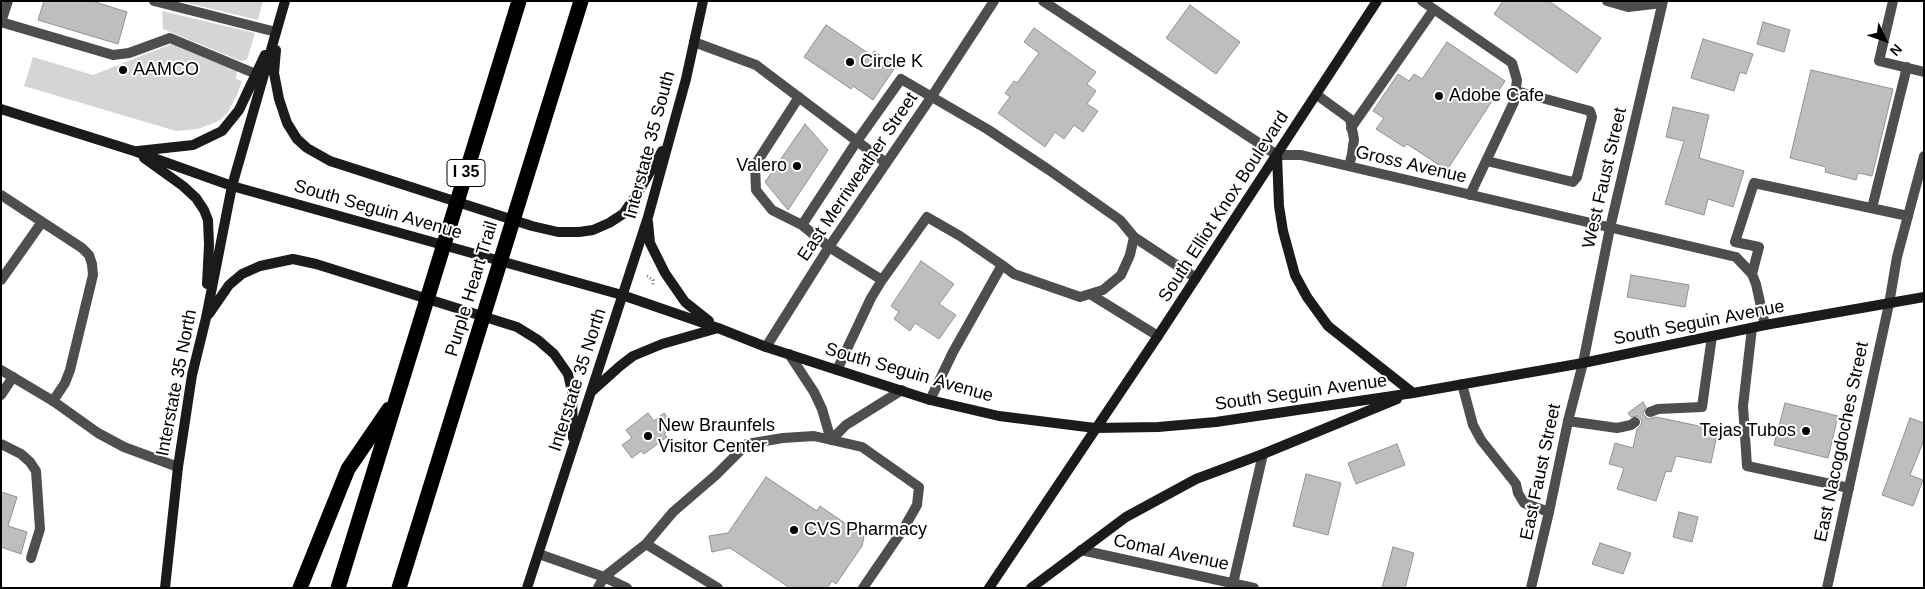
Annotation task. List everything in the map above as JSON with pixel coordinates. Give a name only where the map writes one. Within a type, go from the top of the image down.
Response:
[{"type":"highway","name":"I 35","points":[[338,588],[520,1]]},
{"type":"highway","name":"Purple Heart Trail","points":[[399,588],[581,1]]},
{"type":"highway","points":[[300,588],[348,469],[398,395]]},
{"type":"main road","points":[[232,186],[285,1]]},
{"type":"main road","name":"Interstate 35 South","points":[[622,295],[648,217],[670,137],[703,1]]},
{"type":"main road","name":"South Elliot Knox Boulevard","points":[[989,588],[1158,336],[1377,1]]},
{"type":"main road","points":[[134,151],[193,145],[211,138],[222,131],[239,110],[276,32]]},
{"type":"main road","points":[[276,32],[274,73],[280,100],[287,123],[297,139],[307,148],[330,161],[532,226],[558,232],[579,232],[593,230],[609,223],[622,214],[639,191],[670,137]]},
{"type":"main road","name":"South Seguin Avenue","points":[[1,109],[134,151],[232,186],[622,295],[718,328],[766,347],[930,400],[999,416],[1095,428],[1158,427],[1216,422],[1413,393],[1583,363],[1765,325],[1924,297]]},
{"type":"main road","points":[[134,151],[183,186],[196,198],[204,210],[208,220],[209,245],[206,318]]},
{"type":"main road","points":[[1031,588],[1126,517],[1196,479],[1413,393],[1328,326],[1307,297],[1295,275],[1283,231],[1277,155]]},
{"type":"main road","name":"Interstate 35 North","points":[[165,588],[178,467],[192,375],[206,318],[232,186]]},
{"type":"main road","points":[[648,217],[650,243],[665,273],[685,302],[718,328]]},
{"type":"main road","points":[[206,318],[230,285],[242,274],[260,266],[293,259],[316,264],[517,327],[538,340],[554,354],[568,374],[572,392],[573,449]]},
{"type":"main road","name":"Interstate 35 North","points":[[527,588],[622,295]]},
{"type":"main road","points":[[590,393],[633,356],[662,344],[718,328]]},
{"type":"street","points":[[8,1],[1,22],[113,55],[129,53],[170,38],[256,74]]},
{"type":"street","points":[[154,1],[276,32]]},
{"type":"street","name":"East Merriweather Street","points":[[766,347],[829,247],[994,1]]},
{"type":"street","points":[[1043,1],[1277,155]]},
{"type":"street","points":[[1422,1],[1512,63],[1517,80],[1514,102],[1470,195]]},
{"type":"street","points":[[1607,1],[1628,7],[1662,2]]},
{"type":"street","points":[[1893,1],[1879,61],[1922,72],[1924,60]]},
{"type":"street","name":"West Faust Street","points":[[1583,363],[1610,228],[1662,2]]},
{"type":"street","points":[[1351,128],[1434,9]]},
{"type":"street","points":[[694,42],[756,64],[886,163]]},
{"type":"street","points":[[1872,208],[1907,67]]},
{"type":"street","points":[[802,225],[857,141],[901,79],[987,129],[1099,204],[1120,220],[1134,237],[1196,278]]},
{"type":"street","points":[[1487,161],[1573,182],[1578,177],[1592,117],[1590,111],[1516,91]]},
{"type":"street","points":[[1316,94],[1350,119],[1354,140],[1349,166]]},
{"type":"street","points":[[799,97],[755,165],[756,190],[772,210],[802,225],[829,247],[882,280]]},
{"type":"street","name":"Gross Avenue","points":[[1277,155],[1302,155],[1736,257],[1752,274],[1765,325]]},
{"type":"street","name":"East Nacogdoches Street","points":[[1827,588],[1890,304],[1897,257],[1924,156]]},
{"type":"street","points":[[1752,274],[1759,247],[1735,242],[1754,182],[1908,216]]},
{"type":"street","points":[[1,195],[86,252],[91,260],[93,270],[70,370],[65,383],[53,401]]},
{"type":"street","points":[[837,370],[871,298],[927,217],[960,236],[1014,274],[1080,296],[1103,290],[1121,275],[1130,255],[1134,237]]},
{"type":"street","points":[[1,280],[42,222]]},
{"type":"street","points":[[930,400],[952,352],[1002,266]]},
{"type":"street","points":[[1090,294],[1158,336]]},
{"type":"street","points":[[1752,328],[1742,406],[1747,466],[1849,488]]},
{"type":"street","points":[[1654,411],[1702,407],[1712,336]]},
{"type":"street","points":[[789,354],[814,392],[822,410],[831,440]]},
{"type":"street","name":"East Faust Street","points":[[1531,588],[1568,421],[1583,363]]},
{"type":"street","points":[[1,370],[53,401],[98,433],[124,446],[178,467]]},
{"type":"street","points":[[1,395],[13,377]]},
{"type":"street","points":[[1462,384],[1473,426],[1481,440],[1516,484],[1518,493],[1524,503],[1549,512]]},
{"type":"street","points":[[831,440],[846,425],[902,390]]},
{"type":"street","points":[[1568,421],[1617,428],[1633,424]]},
{"type":"street","points":[[598,588],[604,577],[646,544],[673,512],[748,444],[783,438],[814,436],[862,447],[919,487],[917,505],[904,528],[863,588]]},
{"type":"street","points":[[1,444],[21,454],[36,471],[40,529],[31,558]]},
{"type":"street","points":[[1233,585],[1263,454]]},
{"type":"street","points":[[646,544],[718,588]]},
{"type":"street","name":"Comal Avenue","points":[[1081,550],[1233,585],[1254,588]]},
{"type":"street","points":[[539,554],[604,577],[628,588]]},
{"type":"shaded area","points":[[179,1],[263,1],[258,20]]},
{"type":"shaded area","points":[[162,11],[255,33],[247,60],[241,61],[163,29]]},
{"type":"shaded area","points":[[174,43],[237,71],[236,79],[242,81],[237,95],[228,112],[219,121],[198,129],[176,131],[24,86],[33,57],[93,75]]},
{"type":"building","points":[[44,1],[92,1],[127,12],[118,44],[38,20]]},
{"type":"building","points":[[1503,1],[1549,1],[1601,38],[1577,73],[1494,14]]},
{"type":"building","points":[[1190,5],[1240,42],[1216,74],[1166,38]]},
{"type":"building","points":[[1763,22],[1790,30],[1784,52],[1757,44]]},
{"type":"building","name":"Circle K","points":[[826,25],[871,55],[874,51],[896,66],[873,100],[853,86],[851,89],[804,57]]},
{"type":"building","points":[[1034,28],[1096,72],[1087,84],[1096,91],[1087,104],[1098,111],[1083,132],[1074,125],[1064,139],[1055,132],[1045,147],[998,113],[1010,97],[1005,93],[1014,81],[1017,83],[1039,53],[1024,42]]},
{"type":"building","points":[[1703,39],[1753,54],[1746,74],[1740,72],[1734,91],[1691,78]]},
{"type":"building","name":"Adobe Cafe","points":[[1447,42],[1505,81],[1447,170],[1407,144],[1404,147],[1376,129],[1384,118],[1373,111],[1398,74],[1409,81],[1414,74],[1422,79]]},
{"type":"building","points":[[1811,70],[1893,89],[1872,176],[1858,173],[1856,180],[1825,172],[1826,167],[1790,158]]},
{"type":"building","points":[[1673,107],[1709,115],[1699,158],[1744,171],[1733,207],[1708,199],[1704,215],[1665,204],[1684,141],[1666,137]]},
{"type":"building","name":"Valero","points":[[805,124],[828,150],[788,210],[765,182]]},
{"type":"building","points":[[921,261],[954,284],[939,304],[956,315],[939,339],[915,323],[910,331],[894,319],[899,312],[891,306]]},
{"type":"building","points":[[1631,275],[1689,285],[1685,307],[1627,297]]},
{"type":"building","points":[[1643,402],[1646,407],[1643,414],[1648,419],[1656,417],[1718,430],[1711,463],[1676,456],[1671,472],[1666,471],[1656,501],[1617,489],[1624,468],[1609,464],[1615,443],[1633,448],[1637,429],[1642,421],[1638,416],[1631,417],[1628,413]]},
{"type":"building","name":"Tejas Tubos","points":[[1785,403],[1838,416],[1828,458],[1774,445]]},
{"type":"building","name":"New Braunfels Visitor Center","points":[[648,413],[654,421],[664,413],[675,426],[664,434],[667,437],[644,454],[641,451],[632,458],[622,445],[632,438],[626,430]]},
{"type":"building","points":[[1910,418],[1924,423],[1924,440],[1910,475],[1923,480],[1913,506],[1882,495]]},
{"type":"building","points":[[1397,444],[1405,465],[1356,484],[1348,463]]},
{"type":"building","points":[[1306,474],[1341,483],[1328,535],[1293,526]]},
{"type":"building","name":"CVS Pharmacy","points":[[766,477],[817,511],[820,506],[849,526],[858,528],[864,537],[862,546],[836,584],[832,581],[827,588],[790,588],[730,548],[712,552],[709,536],[728,533]]},
{"type":"building","points":[[1,492],[17,497],[8,526],[27,532],[21,554],[1,547]]},
{"type":"building","points":[[1679,512],[1698,517],[1692,542],[1673,537]]},
{"type":"building","points":[[1600,543],[1631,553],[1623,574],[1592,564]]},
{"type":"building","points":[[1393,547],[1414,553],[1405,588],[1382,588]]},
{"type":"place","name":"Circle K","points":[[850,62]]},
{"type":"place","name":"AAMCO","points":[[123,70]]},
{"type":"place","name":"Adobe Cafe","points":[[1439,96]]},
{"type":"place","name":"Valero","points":[[797,166]]},
{"type":"place","name":"Tejas Tubos","points":[[1806,431]]},
{"type":"place","name":"New Braunfels Visitor Center","points":[[648,436]]},
{"type":"place","name":"CVS Pharmacy","points":[[794,530]]}]
